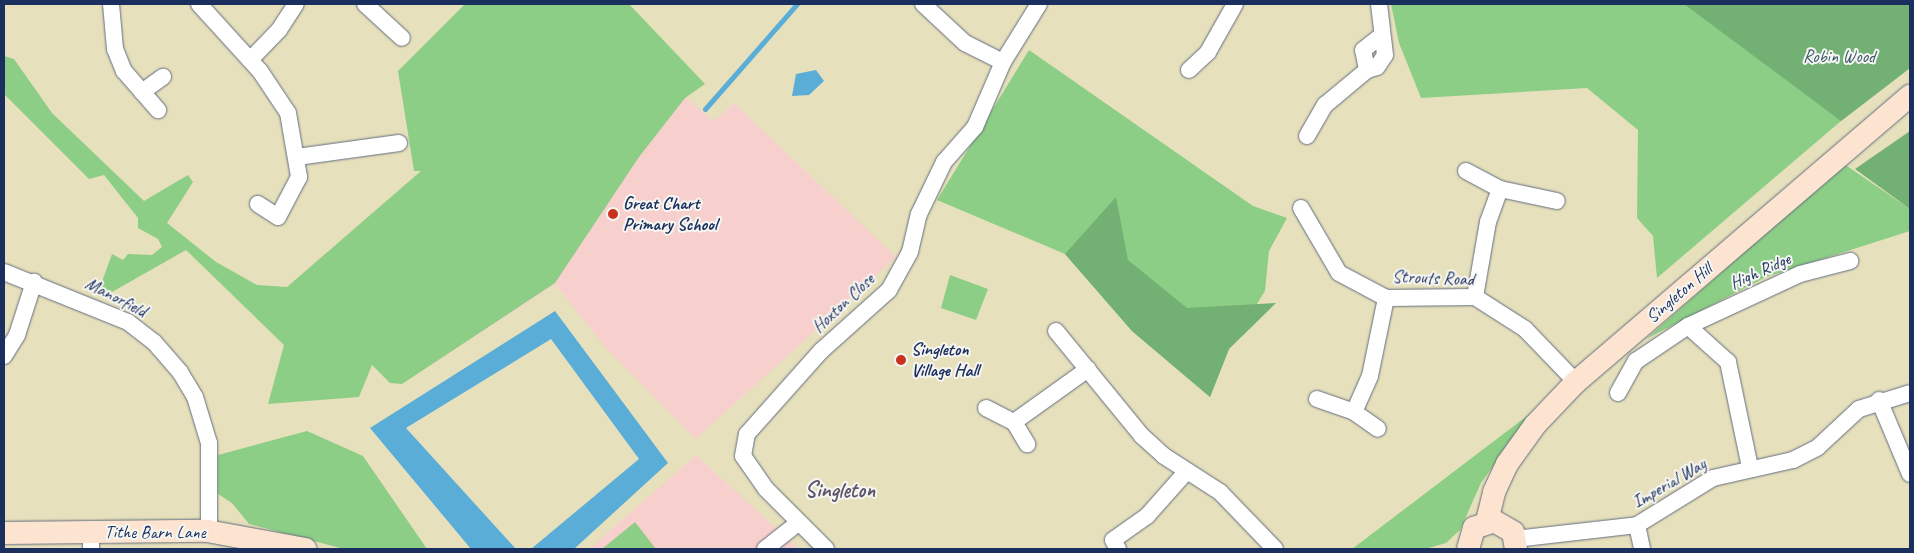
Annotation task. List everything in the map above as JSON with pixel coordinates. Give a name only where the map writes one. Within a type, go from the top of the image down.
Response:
[{"type":"street","points":[[111,4],[114,49],[124,71],[158,110]]},
{"type":"street","points":[[199,4],[250,60],[283,102],[297,157],[295,187],[278,217],[258,204]]},
{"type":"street","points":[[250,60],[280,30],[296,4]]},
{"type":"street","points":[[365,4],[402,38]]},
{"type":"street","points":[[923,4],[965,43],[1003,62]]},
{"type":"street","name":"Hoxton Close","points":[[826,549],[798,523],[743,456],[747,434],[821,351],[889,290],[910,252],[919,214],[944,162],[975,127],[1003,62],[1039,4]]},
{"type":"street","points":[[1189,70],[1208,52],[1235,4]]},
{"type":"street","points":[[1307,136],[1325,105],[1367,70],[1377,67],[1385,55],[1386,43],[1381,36],[1379,4]]},
{"type":"street","points":[[142,92],[163,77]]},
{"type":"street","name":"Singleton Hill","points":[[1463,549],[1468,549],[1474,528],[1487,521],[1494,492],[1507,464],[1535,425],[1576,382],[1910,96]]},
{"type":"street","points":[[297,157],[399,143]]},
{"type":"street","points":[[1466,171],[1500,189],[1557,201]]},
{"type":"street","points":[[1475,298],[1488,222],[1500,189]]},
{"type":"street","name":"Strouts Road","points":[[1300,208],[1339,273],[1386,298],[1475,298],[1525,329],[1576,382]]},
{"type":"street","name":"High Ridge","points":[[1618,393],[1636,361],[1688,326],[1800,274],[1850,261]]},
{"type":"street","name":"Manorfield","points":[[4,272],[34,282],[128,322],[154,342],[180,372],[195,397],[209,443],[209,531]]},
{"type":"street","points":[[4,356],[17,335],[34,282]]},
{"type":"street","points":[[1354,412],[1370,376],[1386,298]]},
{"type":"street","points":[[1688,326],[1728,362],[1750,467]]},
{"type":"street","points":[[1056,331],[1126,419],[1186,472],[1220,492],[1274,549]]},
{"type":"street","points":[[1014,422],[1088,369]]},
{"type":"street","name":"Imperial Way","points":[[1516,544],[1637,525],[1713,478],[1750,467],[1778,466],[1793,460],[1818,447],[1858,409],[1879,400],[1910,393]]},
{"type":"street","points":[[1317,399],[1354,412],[1378,428]]},
{"type":"street","points":[[1879,400],[1910,474]]},
{"type":"street","points":[[986,408],[1014,422],[1027,444]]},
{"type":"street","points":[[1118,549],[1113,540],[1147,516],[1186,472]]},
{"type":"street","points":[[1487,521],[1508,526],[1516,544]]},
{"type":"street","points":[[765,549],[798,523]]},
{"type":"street","points":[[1637,525],[1642,549]]},
{"type":"street","name":"Tithe Barn Lane","points":[[4,534],[91,540],[209,531],[305,549]]},
{"type":"shaded area","name":"Great Chart Primary School","points":[[614,40],[714,121],[734,103],[896,257],[696,439],[604,346],[555,284],[402,384],[390,383]]},
{"type":"shaded area","points":[[696,455],[799,549],[589,549]]},
{"type":"green space","points":[[465,4],[629,4],[705,84],[685,98],[639,157],[555,283],[402,384],[390,383],[372,365],[359,397],[268,404],[284,345],[186,250],[112,292],[100,287],[112,254],[123,260],[128,254],[152,255],[162,247],[158,239],[138,228],[138,218],[104,175],[89,179],[4,94],[4,56],[14,59],[52,113],[144,201],[188,175],[193,182],[167,223],[216,262],[257,285],[287,287],[421,171],[414,171],[398,71]]},
{"type":"green space","points":[[1391,4],[1910,4],[1910,68],[1841,121],[1657,278],[1653,236],[1637,218],[1638,130],[1587,88],[1421,98],[1399,43]]},
{"type":"green space","name":"Robin Wood","points":[[1684,4],[1910,4],[1910,68],[1841,121]]},
{"type":"green space","points":[[1029,50],[1253,206],[1287,218],[1269,251],[1265,291],[1229,349],[1210,397],[1132,331],[1065,254],[937,200]]},
{"type":"green space","points":[[1910,131],[1910,209],[1855,169]]},
{"type":"green space","points":[[1844,164],[1910,209],[1910,231],[1766,277],[1646,339]]},
{"type":"green space","points":[[1116,197],[1128,260],[1187,308],[1276,303],[1229,349],[1210,397],[1132,331],[1065,254]]},
{"type":"green space","points":[[950,275],[988,289],[976,320],[941,308]]},
{"type":"green space","points":[[1531,413],[1481,483],[1460,530],[1446,543],[1425,549],[1352,549]]},
{"type":"green space","points":[[307,431],[363,456],[427,549],[344,549],[249,524],[232,503],[218,494],[218,455]]},
{"type":"green space","points":[[635,522],[656,549],[602,549]]},
{"type":"water","points":[[816,70],[824,81],[809,95],[792,96],[796,74]]},
{"type":"water","points":[[555,311],[668,463],[574,549],[531,549],[639,459],[551,339],[406,428],[516,549],[471,549],[370,428]]},
{"type":"waterway","points":[[705,109],[797,4]]},
{"type":"place","name":"Great Chart Primary School","points":[[613,214]]},
{"type":"place","name":"Singleton Village Hall","points":[[901,360]]},
{"type":"district","name":"Singleton","points":[[840,491]]}]
